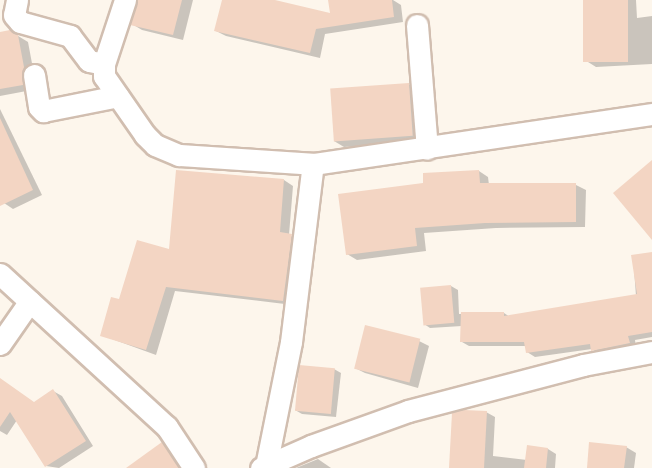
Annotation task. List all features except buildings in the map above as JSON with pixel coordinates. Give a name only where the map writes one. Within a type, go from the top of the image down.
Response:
[{"type":"street","points":[[17,0],[15,19],[70,36],[88,61],[104,64]]},
{"type":"street","points":[[120,1],[104,64],[104,76],[144,135],[166,152],[313,164],[428,149],[652,114]]},
{"type":"street","points":[[417,25],[428,149]]},
{"type":"street","points":[[34,75],[39,106],[43,111],[118,96]]},
{"type":"street","points":[[263,467],[291,342],[313,164]]},
{"type":"street","points":[[0,274],[167,427],[194,468]]},
{"type":"street","points":[[0,344],[30,301]]},
{"type":"street","points":[[263,467],[311,446],[408,411],[583,365],[652,352]]}]
